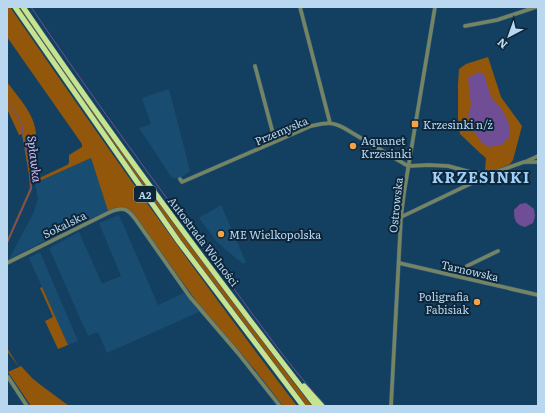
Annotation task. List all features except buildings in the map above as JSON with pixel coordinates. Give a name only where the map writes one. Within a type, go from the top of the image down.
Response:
[{"type":"highway","name":"Autostrada Wolności","points":[[15,7],[179,242],[303,406]]},
{"type":"highway","name":"Autostrada Wolności","points":[[23,7],[106,126],[316,406]]},
{"type":"highway","points":[[280,360],[322,406]]},
{"type":"street","points":[[300,7],[330,123],[337,124],[408,166],[448,166],[474,173],[493,173]]},
{"type":"street","name":"Ostrowska","points":[[391,406],[401,217],[408,166],[435,7]]},
{"type":"street","points":[[464,26],[497,20],[536,7]]},
{"type":"street","points":[[255,66],[275,141]]},
{"type":"street","name":"Przemyska","points":[[180,179],[182,182],[311,126],[326,122],[330,123]]},
{"type":"street","points":[[401,217],[493,173],[538,156]]},
{"type":"street","points":[[524,162],[538,162]]},
{"type":"street","points":[[474,173],[476,182]]},
{"type":"street","name":"Sokalska","points":[[7,263],[115,210],[124,209],[130,213],[190,297],[238,353],[280,406]]},
{"type":"street","points":[[462,277],[467,266],[498,251]]},
{"type":"street","name":"Tarnowska","points":[[399,263],[538,295]]},
{"type":"street","points":[[7,377],[27,406]]},
{"type":"shaded area","points":[[7,7],[10,7],[151,208],[223,308],[297,406],[283,406],[255,370],[202,309],[131,211],[125,208],[120,208],[108,211],[91,158],[35,183],[35,180],[67,165],[69,163],[69,155],[82,147],[82,144],[7,37]]},
{"type":"shaded area","points":[[18,7],[20,7],[163,208],[312,406],[306,406],[185,246]]},
{"type":"shaded area","points":[[488,57],[501,97],[522,126],[513,160],[510,164],[492,172],[485,171],[486,158],[460,134],[458,119],[459,69],[466,64]]},
{"type":"shaded area","points":[[479,72],[484,74],[491,97],[501,108],[508,121],[510,137],[501,145],[489,147],[482,143],[473,130],[468,115],[471,105],[468,78]]},
{"type":"shaded area","points":[[7,82],[21,100],[33,120],[36,134],[33,161],[34,173],[31,174],[32,189],[7,245],[7,240],[30,188],[22,134],[19,135],[7,109]]},
{"type":"shaded area","points":[[169,89],[190,171],[180,179],[172,178],[139,128],[151,124],[142,98]]},
{"type":"shaded area","points":[[91,158],[108,211],[82,222],[9,259],[33,214],[38,199],[35,183]]},
{"type":"shaded area","points":[[526,203],[534,209],[535,216],[533,223],[525,227],[517,223],[514,216],[514,210],[520,204]]},
{"type":"shaded area","points":[[221,205],[246,262],[243,264],[217,242],[199,218]]},
{"type":"shaded area","points":[[119,215],[158,305],[184,293],[199,312],[107,353],[98,332],[88,336],[49,248],[79,232],[102,284],[121,276],[99,223]]},
{"type":"shaded area","points":[[40,252],[78,341],[68,345],[29,258]]},
{"type":"shaded area","points":[[42,287],[68,345],[58,349],[45,321],[53,317],[40,288]]},
{"type":"shaded area","points":[[7,348],[19,367],[7,351]]},
{"type":"shaded area","points":[[21,366],[32,378],[69,406],[31,406],[8,372]]},
{"type":"waterway","points":[[31,7],[168,200],[296,372],[326,406]]},
{"type":"waterway","name":"Spławka","points":[[7,101],[22,125],[31,177],[31,189],[7,243]]},
{"type":"place","name":"Krzesinki n/ż","points":[[415,124]]},
{"type":"place","name":"Aquanet Krzesinki","points":[[353,146]]},
{"type":"place","name":"ME Wielkopolska","points":[[221,234]]},
{"type":"place","name":"Poligrafia Fabisiak","points":[[477,302]]},
{"type":"district","name":"KRZESINKI","points":[[481,176]]}]
